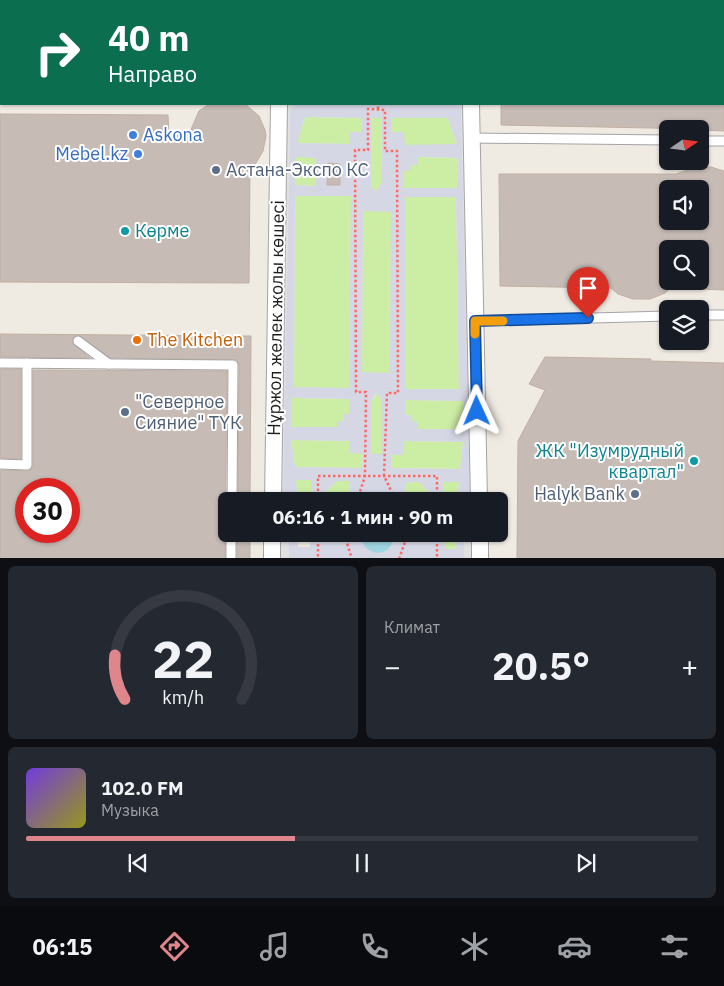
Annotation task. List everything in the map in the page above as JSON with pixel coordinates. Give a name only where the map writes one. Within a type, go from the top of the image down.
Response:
[{"type":"street","name":"Нұржол желек жолы көшесі","points":[[273,492],[278,105]]},
{"type":"street","points":[[471,105],[479,492]]},
{"type":"street","points":[[272,542],[272,558]]},
{"type":"street","points":[[480,542],[480,558]]},
{"type":"lane","points":[[472,138],[659,140]]},
{"type":"lane","points":[[709,140],[724,141]]},
{"type":"lane","points":[[709,315],[724,315]]},
{"type":"lane","points":[[475,321],[659,316]]},
{"type":"lane","points":[[78,341],[109,364]]},
{"type":"lane","points":[[0,363],[232,365],[232,492]]},
{"type":"lane","points":[[0,464],[27,465],[28,363]]},
{"type":"lane","points":[[231,542],[231,558]]},
{"type":"path","points":[[378,105],[378,110]]},
{"type":"path","points":[[360,492],[365,476],[366,392],[356,392],[355,150],[368,150],[368,110],[385,110],[385,151],[397,151],[398,393],[387,393],[384,476],[392,492]]},
{"type":"path","points":[[318,492],[318,476],[437,476],[437,492]]},
{"type":"path","points":[[318,542],[318,558]]},
{"type":"path","points":[[347,542],[352,558]]},
{"type":"path","points":[[399,558],[405,542]]},
{"type":"path","points":[[437,542],[437,558]]},
{"type":"green space","points":[[305,117],[362,118],[362,132],[350,144],[296,143]]},
{"type":"green space","points":[[372,118],[382,118],[381,183],[376,191],[372,188],[371,183]]},
{"type":"green space","points":[[391,118],[449,118],[457,145],[404,145],[391,132]]},
{"type":"green space","points":[[296,157],[316,157],[316,186],[295,185]]},
{"type":"green space","points":[[417,157],[458,158],[458,188],[404,188],[404,171]]},
{"type":"green space","points":[[295,195],[351,196],[349,388],[294,388]]},
{"type":"green space","points":[[405,197],[456,197],[459,389],[405,389]]},
{"type":"green space","points":[[363,211],[391,211],[390,373],[362,373]]},
{"type":"green space","points":[[377,393],[382,401],[382,454],[371,454],[372,401]]},
{"type":"green space","points":[[292,398],[350,399],[349,414],[338,427],[292,427]]},
{"type":"green space","points":[[406,400],[463,401],[463,429],[418,429],[405,415]]},
{"type":"green space","points":[[291,440],[350,441],[363,453],[362,468],[295,467]]},
{"type":"green space","points":[[404,441],[463,442],[460,469],[391,468],[391,454]]},
{"type":"green space","points":[[295,480],[311,480],[311,492],[297,492]]},
{"type":"green space","points":[[337,481],[350,481],[350,492],[325,492]]},
{"type":"green space","points":[[419,482],[428,492],[405,492],[405,483]]},
{"type":"green space","points":[[443,482],[459,482],[458,492],[444,492]]},
{"type":"green space","points":[[444,542],[456,542],[456,549],[444,549]]},
{"type":"shaded area","points":[[285,105],[296,105],[290,109],[283,491],[285,492],[278,492]]},
{"type":"shaded area","points":[[296,105],[455,105],[461,108],[470,492],[458,492],[459,482],[443,482],[444,492],[428,492],[419,482],[405,483],[405,492],[350,492],[350,481],[337,481],[325,492],[311,492],[311,480],[296,480],[297,492],[283,492],[290,109]],"holes":[[[305,117],[362,118],[362,132],[350,132],[350,144],[297,143]],[[372,118],[382,118],[381,183],[376,191],[372,188]],[[391,118],[448,118],[457,144],[405,145],[404,132],[391,132]],[[296,157],[316,158],[316,186],[295,185]],[[418,157],[458,158],[458,188],[404,188],[404,171],[410,171],[411,165],[417,165]],[[328,163],[340,164],[340,185],[327,185]],[[295,196],[351,196],[349,388],[294,387]],[[405,197],[456,197],[459,389],[405,389]],[[363,211],[391,212],[390,373],[362,372]],[[377,393],[382,401],[381,454],[371,454],[372,401]],[[292,398],[349,399],[349,414],[344,414],[344,421],[338,421],[337,427],[292,427]],[[406,400],[463,401],[463,429],[418,429],[418,422],[412,421],[412,415],[405,415]],[[291,440],[350,441],[350,453],[363,454],[362,468],[295,467]],[[404,441],[463,442],[460,469],[391,468],[391,455],[403,455]]]},
{"type":"shaded area","points":[[455,105],[468,105],[478,492],[469,492],[461,108]]},
{"type":"shaded area","points":[[277,542],[289,542],[289,558],[277,558]]},
{"type":"shaded area","points":[[289,542],[298,542],[298,547],[310,547],[310,542],[371,542],[390,548],[393,542],[445,542],[445,549],[456,549],[456,542],[464,542],[464,558],[289,558]]},
{"type":"shaded area","points":[[464,542],[478,542],[479,558],[464,558]]},
{"type":"water","points":[[362,542],[393,542],[384,552],[372,552]]},
{"type":"building","name":"Көрме","points":[[208,105],[246,105],[259,116],[265,130],[266,136],[263,151],[256,163],[250,168],[249,283],[0,282],[0,114],[168,115],[169,135],[189,134],[199,111]]},
{"type":"building","points":[[501,105],[724,105],[724,131],[709,130],[709,120],[659,120],[659,128],[501,125]]},
{"type":"building","points":[[328,163],[340,164],[340,185],[327,185]]},
{"type":"building","points":[[709,167],[724,171],[724,290],[709,289],[709,240],[659,240],[659,290],[668,290],[650,299],[633,299],[618,294],[611,288],[500,286],[499,174],[676,174],[687,170],[709,170]]},
{"type":"building","points":[[0,334],[251,336],[250,492],[238,492],[239,365],[237,360],[111,358],[78,335],[73,338],[73,344],[90,358],[0,357]]},
{"type":"building","points":[[545,357],[651,359],[651,361],[724,363],[724,558],[517,558],[518,441],[545,390],[529,384]]},
{"type":"building","points":[[0,369],[21,369],[21,459],[0,458]]},
{"type":"building","name":"\"Северное Cияние\" ТҮК","points":[[33,370],[227,371],[226,492],[218,492],[218,542],[225,542],[225,558],[0,558],[0,470],[27,471],[33,466]]},
{"type":"building","points":[[237,542],[250,542],[250,558],[237,558]]},
{"type":"slow traffic","points":[[475,334],[475,321],[503,321]]},
{"type":"place","name":"Askona","points":[[133,135]]},
{"type":"place","name":"Mebel.kz","points":[[138,154]]},
{"type":"place","name":"Астана-Экспо КС","points":[[216,170]]},
{"type":"place","name":"Көрме","points":[[125,231]]},
{"type":"place","name":"The Kitchen","points":[[137,340]]},
{"type":"place","name":"\"Северное Cияние\" ТҮК","points":[[125,412]]},
{"type":"place","name":"ЖК \"Изумрудный квартал\"","points":[[694,461]]},
{"type":"place","name":"Halyk Bank","points":[[635,494]]},
{"type":"route","points":[[477,411],[475,321],[588,318]]}]
